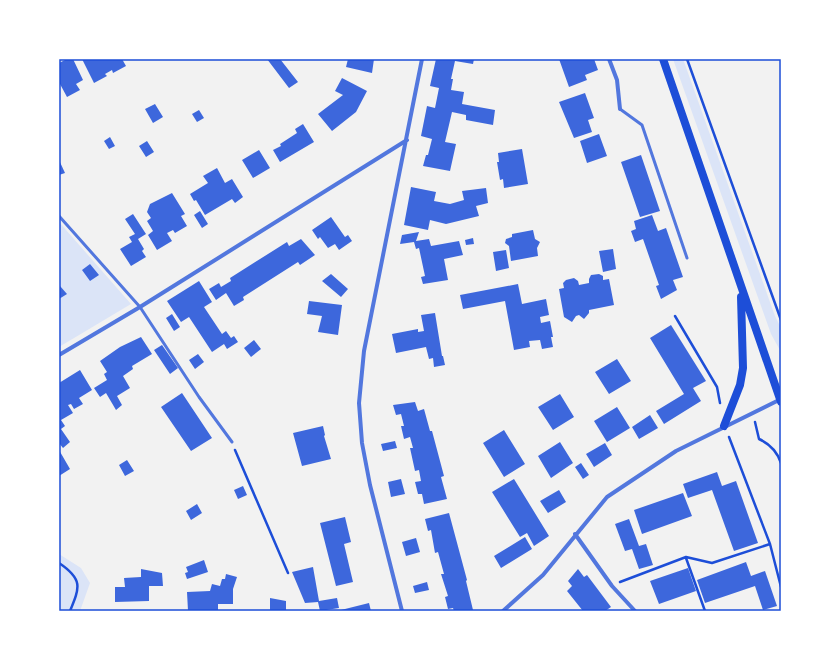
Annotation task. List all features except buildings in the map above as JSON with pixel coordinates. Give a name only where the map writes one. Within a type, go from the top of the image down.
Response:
[{"type":"main road","points":[[663,59],[781,400]]},
{"type":"main road","points":[[724,426],[740,385],[743,368],[741,286]]},
{"type":"street","points":[[402,611],[370,485],[362,443],[359,403],[364,351],[408,140],[422,59]]},
{"type":"street","points":[[609,59],[617,80],[620,109]]},
{"type":"street","points":[[59,355],[140,307],[408,140]]},
{"type":"street","points":[[503,611],[543,575],[607,496],[676,451],[752,412],[781,400]]},
{"type":"street","points":[[575,534],[612,586],[635,611]]},
{"type":"lane","points":[[620,109],[642,125],[687,258]]},
{"type":"lane","points":[[59,216],[140,307],[199,397],[232,442]]},
{"type":"path","points":[[687,59],[781,320]]},
{"type":"path","points":[[675,316],[718,387],[724,426],[770,544],[781,587]]},
{"type":"path","points":[[752,412],[759,439],[769,443],[780,455],[781,463]]},
{"type":"path","points":[[232,442],[288,573]]},
{"type":"path","points":[[612,586],[686,557],[712,563],[770,544]]},
{"type":"path","points":[[686,557],[705,611]]},
{"type":"path","points":[[59,563],[71,571],[78,582],[78,591],[70,611]]},
{"type":"shaded area","points":[[673,59],[683,59],[775,316],[781,328],[781,352],[771,334]]},
{"type":"shaded area","points":[[59,222],[131,304],[59,347]]},
{"type":"shaded area","points":[[59,554],[81,568],[90,583],[80,611],[59,611]]}]
